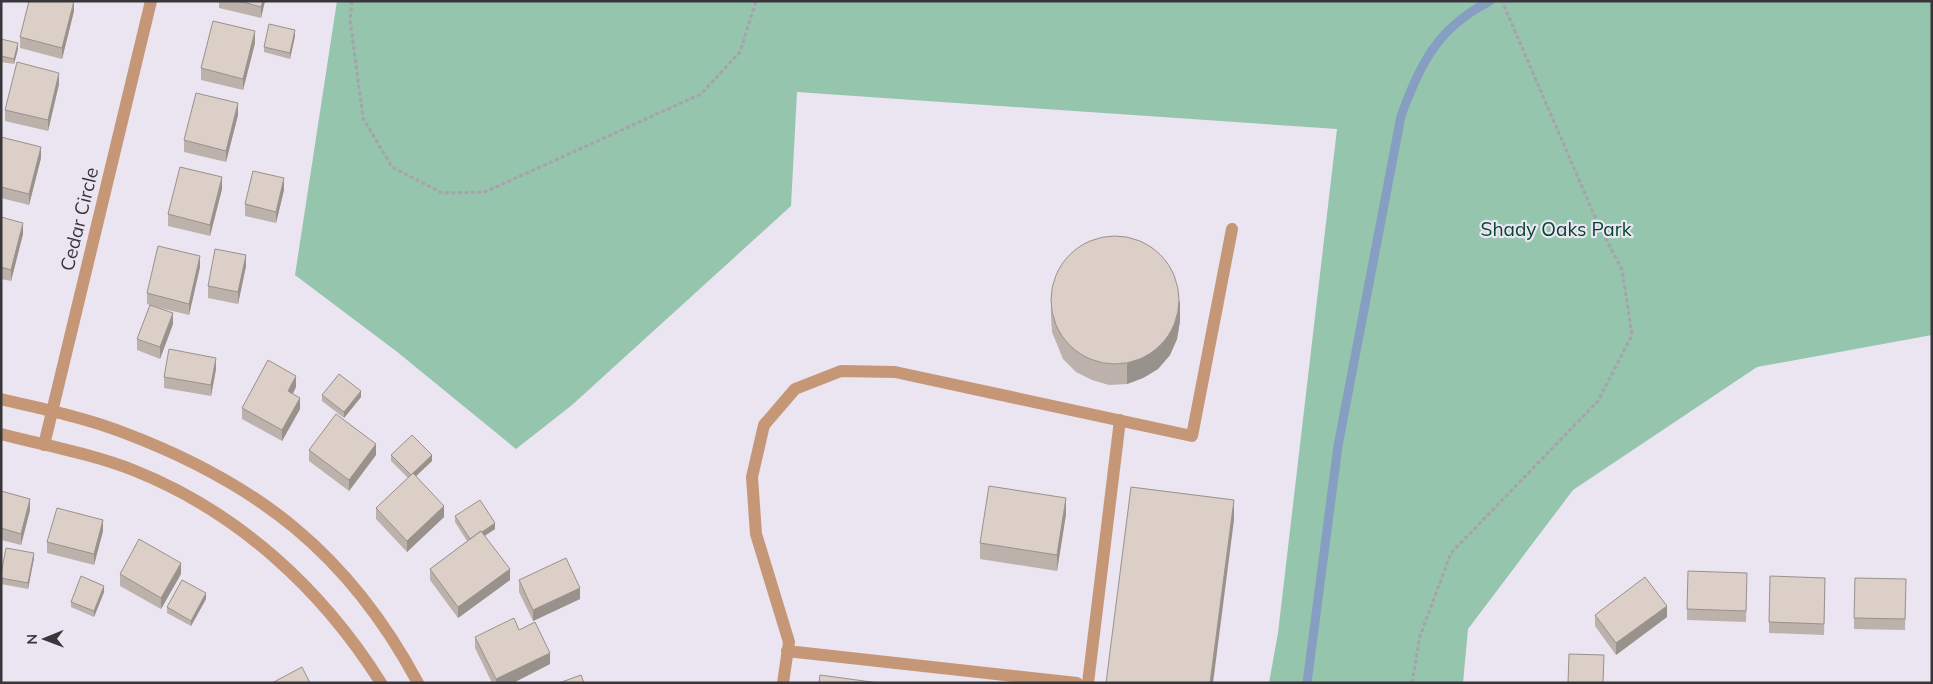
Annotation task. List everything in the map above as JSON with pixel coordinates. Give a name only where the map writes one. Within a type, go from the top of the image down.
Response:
[{"type":"street","name":"Cedar Circle","points":[[44,445],[151,1]]},
{"type":"street","points":[[783,683],[789,642],[756,534],[752,477],[764,425],[795,389],[840,371],[895,372],[1192,436],[1232,229]]},
{"type":"street","points":[[1,399],[92,422],[150,443],[233,483],[271,507],[327,556],[359,591],[385,626],[418,683]]},
{"type":"street","points":[[1088,683],[1120,420]]},
{"type":"street","points":[[1,434],[131,469],[189,496],[224,518],[287,566],[314,593],[381,683]]},
{"type":"street","points":[[787,651],[1078,683]]},
{"type":"path","points":[[352,1],[350,19],[363,118],[392,167],[442,192],[485,192],[701,94],[740,52],[756,1]]},
{"type":"path","points":[[1412,683],[1420,636],[1451,553],[1598,401],[1632,335],[1622,270],[1595,217],[1502,1]]},
{"type":"green space","name":"Shady Oaks Park","points":[[337,1],[1932,1],[1932,335],[1757,367],[1573,490],[1468,629],[1463,683],[1269,683],[1278,633],[1337,129],[797,92],[791,206],[572,405],[516,449],[396,351],[295,275]]},
{"type":"building","points":[[29,1],[74,1],[62,48],[20,37]]},
{"type":"building","points":[[239,1],[263,1],[261,7]]},
{"type":"building","points":[[213,21],[255,31],[243,79],[201,68]]},
{"type":"building","points":[[269,24],[295,30],[290,53],[264,47]]},
{"type":"building","points":[[1,39],[18,43],[14,59],[1,56]]},
{"type":"building","points":[[17,62],[59,73],[48,120],[5,110]]},
{"type":"building","points":[[196,93],[238,103],[226,151],[184,140]]},
{"type":"building","points":[[1,137],[41,147],[29,194],[1,187]]},
{"type":"building","points":[[180,167],[222,177],[210,225],[168,214]]},
{"type":"building","points":[[253,171],[284,178],[276,212],[245,204]]},
{"type":"building","points":[[1,217],[23,223],[11,270],[1,267]]},
{"type":"building","points":[[1115,236],[1128,237],[1140,241],[1160,255],[1174,275],[1178,287],[1178,313],[1174,325],[1160,345],[1140,359],[1128,363],[1115,364],[1102,363],[1090,359],[1070,345],[1056,325],[1052,313],[1051,300],[1052,287],[1056,275],[1070,255],[1090,241],[1102,237]]},
{"type":"building","points":[[158,246],[200,256],[189,304],[147,293]]},
{"type":"building","points":[[215,249],[246,255],[238,292],[208,286]]},
{"type":"building","points":[[150,305],[173,313],[160,347],[137,339]]},
{"type":"building","points":[[169,349],[216,358],[211,385],[164,377]]},
{"type":"building","points":[[268,360],[296,376],[288,391],[300,398],[282,430],[242,408]]},
{"type":"building","points":[[339,374],[361,391],[344,412],[322,395]]},
{"type":"building","points":[[336,414],[376,444],[349,480],[309,450]]},
{"type":"building","points":[[412,435],[432,455],[411,475],[391,455]]},
{"type":"building","points":[[413,473],[444,506],[407,541],[376,508]]},
{"type":"building","points":[[989,486],[1066,498],[1057,555],[980,543]]},
{"type":"building","points":[[1131,487],[1234,500],[1210,683],[1106,683]]},
{"type":"building","points":[[1,491],[30,499],[21,534],[1,528]]},
{"type":"building","points":[[480,500],[495,523],[470,539],[455,516]]},
{"type":"building","points":[[57,508],[103,520],[94,554],[47,542]]},
{"type":"building","points":[[481,531],[510,569],[458,607],[430,569]]},
{"type":"building","points":[[139,539],[181,563],[161,598],[120,574]]},
{"type":"building","points":[[6,548],[34,553],[28,583],[1,578]]},
{"type":"building","points":[[566,558],[580,588],[533,610],[519,580]]},
{"type":"building","points":[[1688,571],[1747,573],[1746,611],[1687,609]]},
{"type":"building","points":[[81,576],[104,586],[94,611],[71,602]]},
{"type":"building","points":[[1770,576],[1825,578],[1824,624],[1769,622]]},
{"type":"building","points":[[1645,577],[1667,606],[1616,643],[1595,615]]},
{"type":"building","points":[[1855,578],[1906,579],[1905,619],[1854,618]]},
{"type":"building","points":[[182,580],[206,593],[191,621],[167,607]]},
{"type":"building","points":[[514,618],[519,630],[535,622],[550,653],[496,679],[475,637]]},
{"type":"building","points":[[1569,654],[1604,655],[1603,683],[1568,683]]},
{"type":"building","points":[[302,667],[310,683],[272,683]]},
{"type":"building","points":[[581,675],[584,683],[559,683]]},
{"type":"building","points":[[820,675],[879,683],[819,683]]},
{"type":"waterway","points":[[1307,683],[1338,446],[1401,116],[1416,79],[1433,49],[1457,23],[1490,1]]}]
